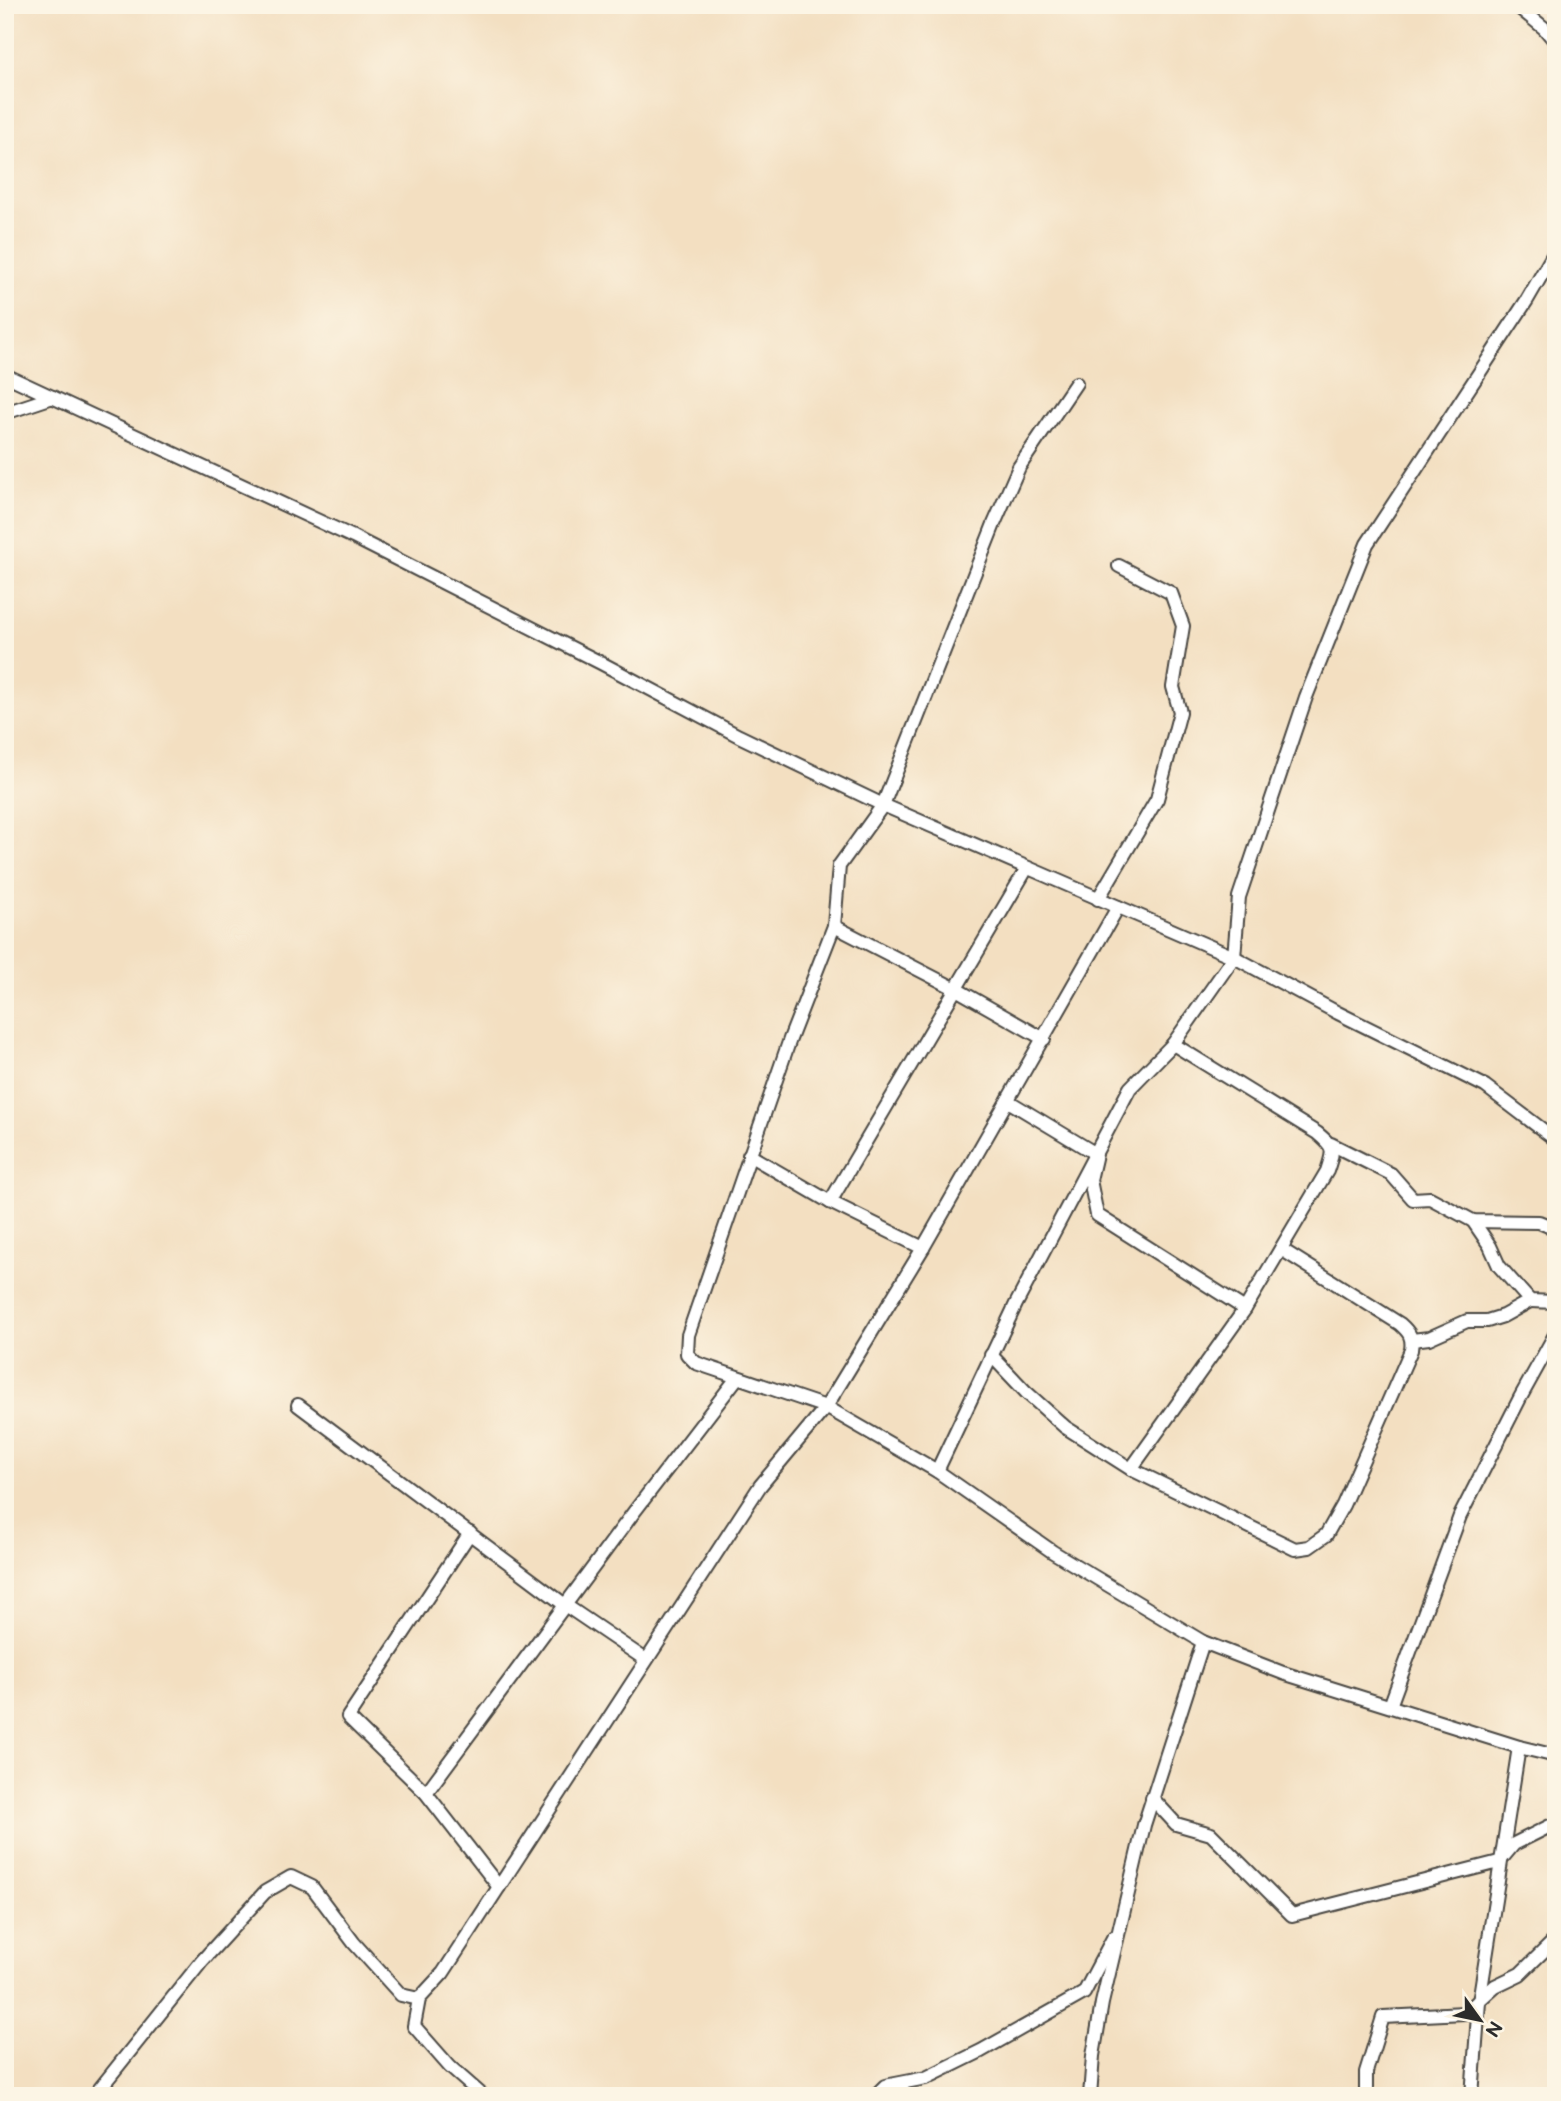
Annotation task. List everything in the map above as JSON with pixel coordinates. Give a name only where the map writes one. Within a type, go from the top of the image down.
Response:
[{"type":"street","points":[[1516,5],[1545,28],[1556,42]]},
{"type":"street","points":[[937,1471],[991,1355],[1130,1088],[1173,1044],[1234,957],[1239,897],[1256,844],[1306,697],[1367,544],[1527,300],[1556,250]]},
{"type":"street","points":[[5,375],[353,537],[738,736],[883,805],[1234,957],[1338,1013],[1485,1086],[1556,1140]]},
{"type":"street","points":[[1076,383],[1019,467],[883,805],[839,866],[834,926],[790,1039],[750,1155],[686,1345],[687,1354],[696,1363],[826,1407],[937,1471],[1053,1552],[1203,1642],[1283,1674],[1519,1748],[1556,1756]]},
{"type":"street","points":[[5,413],[53,397]]},
{"type":"street","points":[[1098,899],[1157,799],[1180,712],[1173,687],[1183,626],[1171,593],[1119,566]]},
{"type":"street","points":[[831,1202],[1027,868]]},
{"type":"street","points":[[483,2096],[450,2067],[414,2026],[419,1999],[443,1973],[760,1486],[826,1407],[923,1248],[1118,907]]},
{"type":"street","points":[[834,926],[956,989],[1044,1039]]},
{"type":"street","points":[[1173,1044],[1331,1144],[1391,1174],[1413,1199],[1430,1198],[1473,1221],[1490,1245],[1499,1266],[1530,1301]]},
{"type":"street","points":[[1008,1101],[1096,1154]]},
{"type":"street","points":[[1131,1469],[1245,1309],[1327,1171],[1333,1153],[1331,1144]]},
{"type":"street","points":[[1096,1154],[1090,1180],[1097,1215],[1245,1309]]},
{"type":"street","points":[[750,1155],[831,1202],[923,1248]]},
{"type":"street","points":[[1473,1221],[1539,1222],[1556,1229]]},
{"type":"street","points":[[991,1355],[1026,1392],[1065,1427],[1131,1469],[1296,1549],[1309,1547],[1326,1535],[1343,1505],[1411,1350],[1412,1340],[1399,1324],[1281,1249]]},
{"type":"street","points":[[1412,1340],[1429,1338],[1466,1321],[1487,1321],[1503,1316],[1530,1301],[1556,1302]]},
{"type":"street","points":[[1390,1706],[1460,1516],[1556,1333]]},
{"type":"street","points":[[426,1793],[737,1378]]},
{"type":"street","points":[[298,1405],[565,1605],[646,1660]]},
{"type":"street","points":[[470,1533],[348,1717],[426,1793],[499,1887]]},
{"type":"street","points":[[1090,2096],[1097,2029],[1144,1825],[1203,1642]]},
{"type":"street","points":[[1472,2096],[1479,2002],[1519,1748]]},
{"type":"street","points":[[1153,1798],[1176,1824],[1211,1834],[1292,1914],[1499,1862],[1514,1844],[1556,1823]]},
{"type":"street","points":[[94,2096],[202,1961],[265,1892],[291,1877],[312,1887],[401,1995],[419,1999]]},
{"type":"street","points":[[875,2096],[885,2086],[926,2078],[981,2052],[1084,1993],[1121,1924]]},
{"type":"street","points":[[1366,2096],[1366,2072],[1383,2017],[1465,2013],[1495,1986],[1520,1974],[1556,1939]]}]
